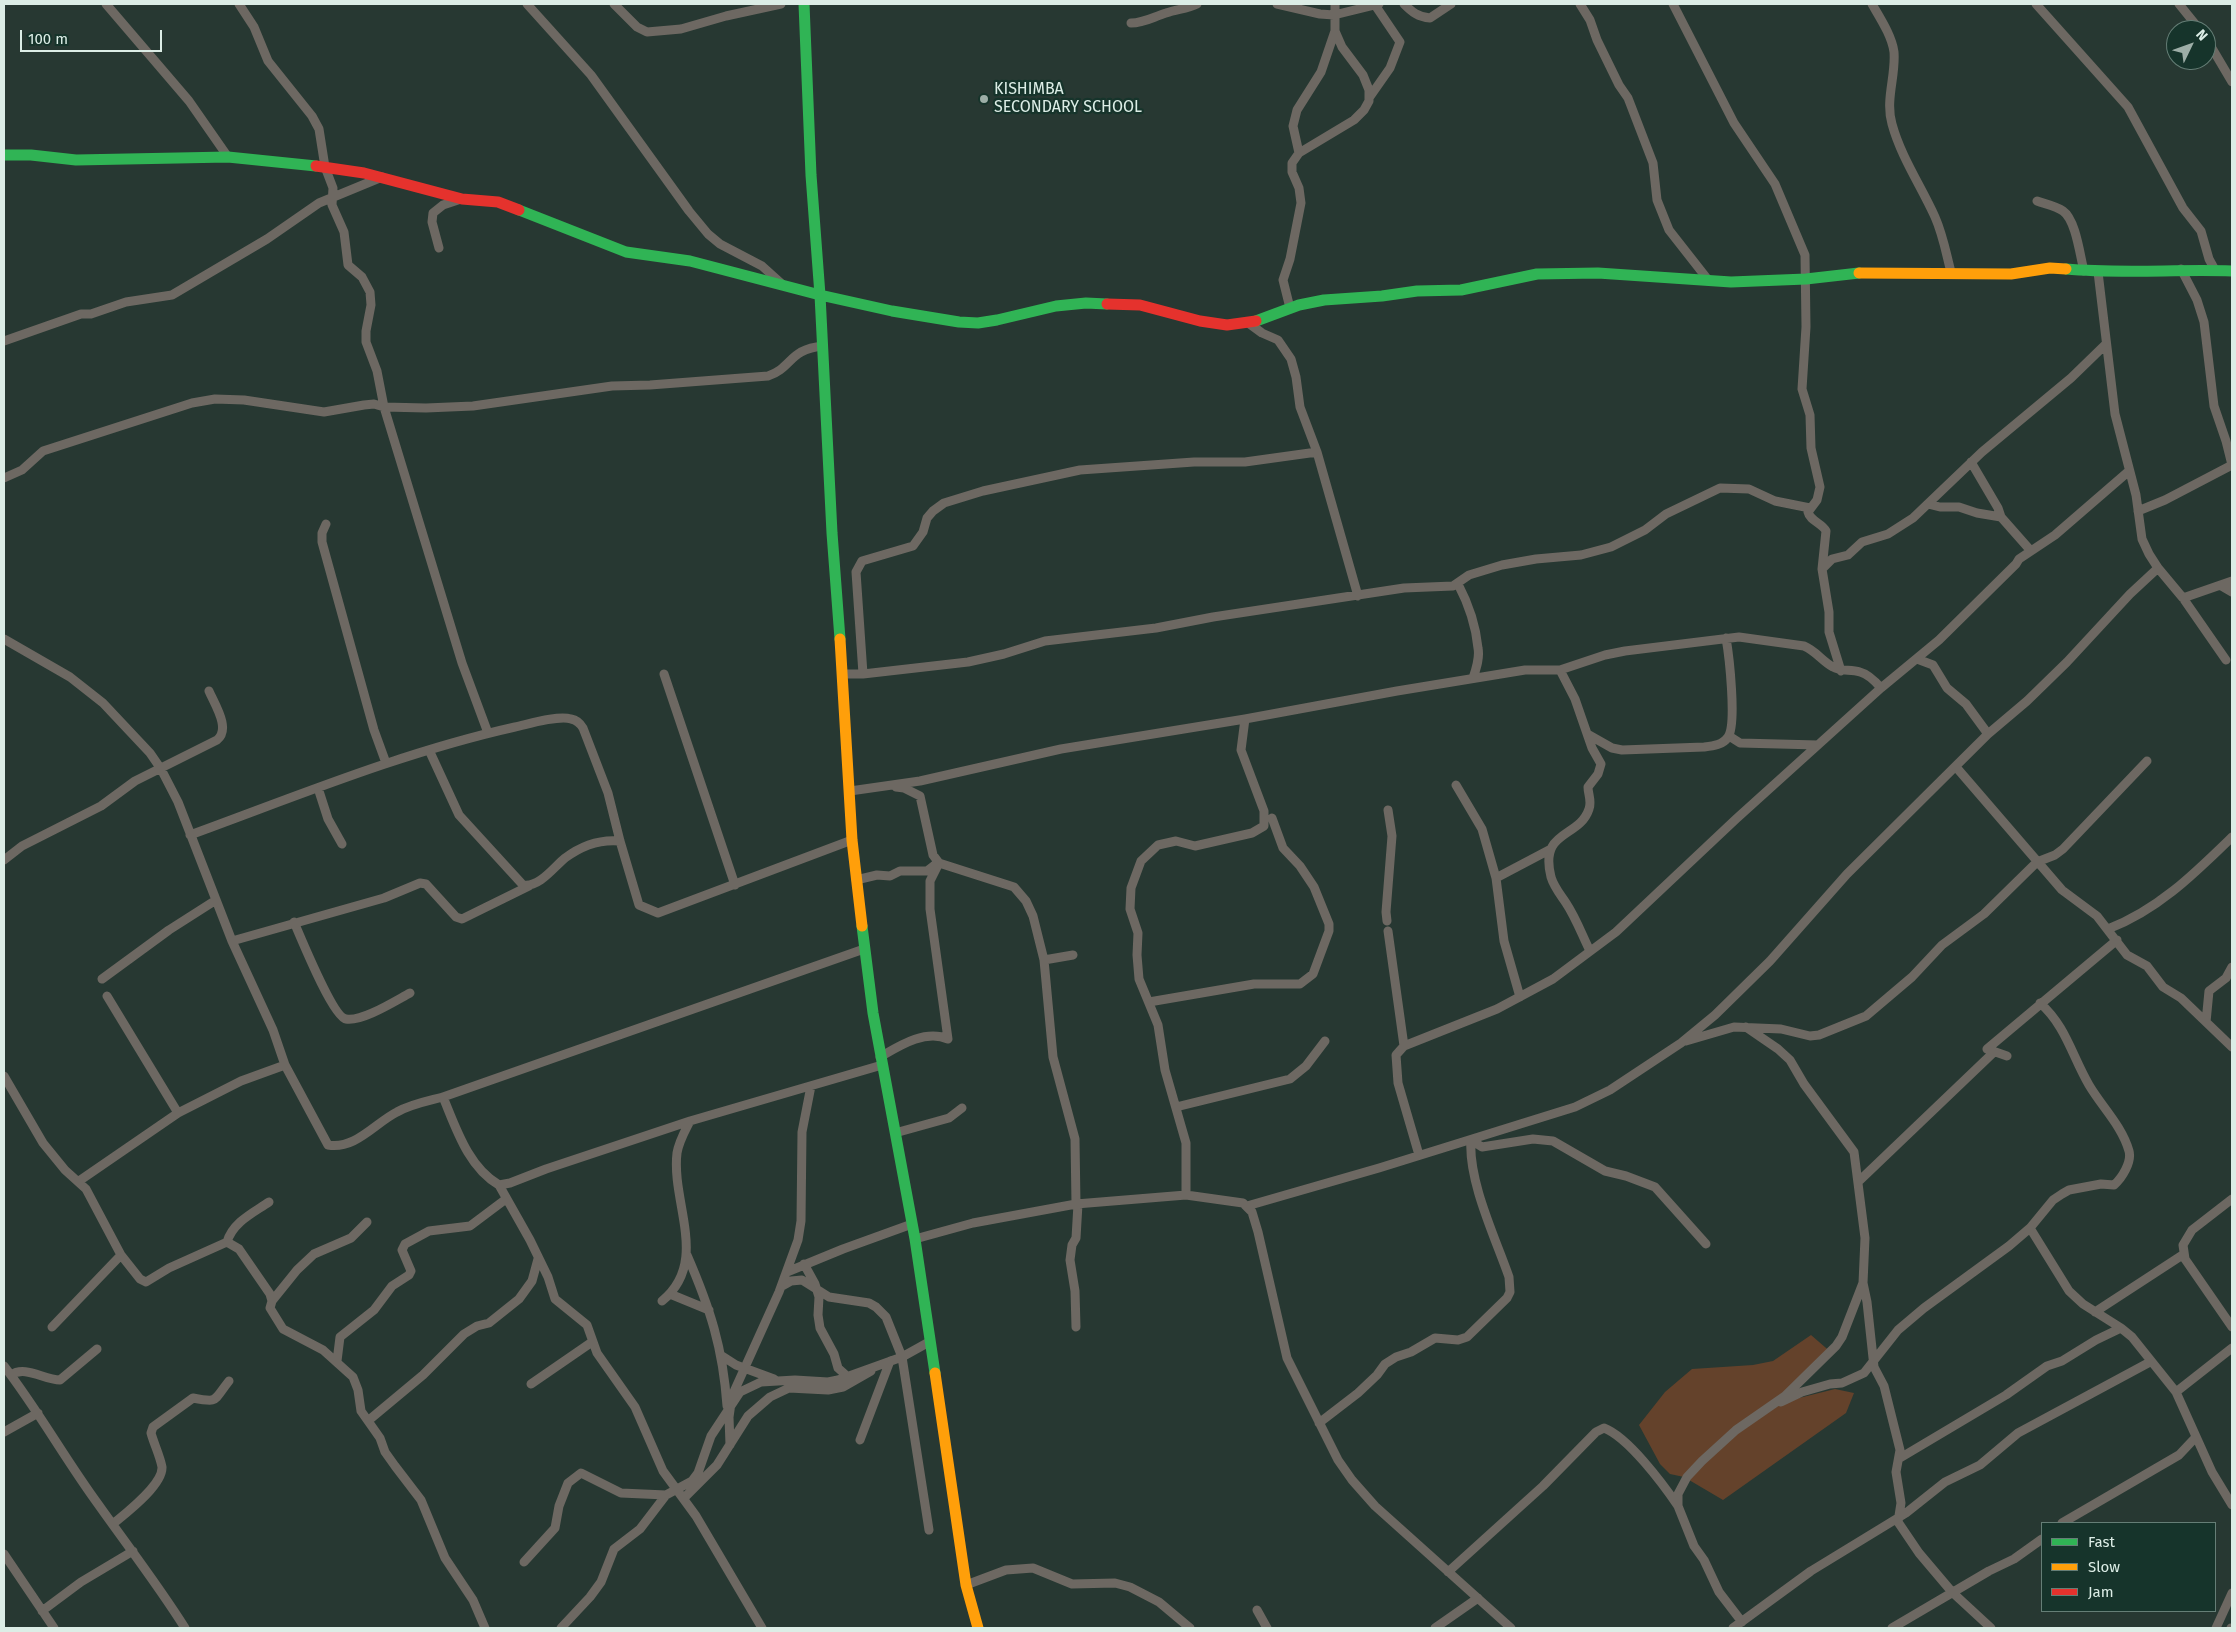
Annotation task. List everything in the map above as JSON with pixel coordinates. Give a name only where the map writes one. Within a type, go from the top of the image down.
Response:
[{"type":"street","points":[[106,4],[190,101],[228,157]]},
{"type":"street","points":[[239,4],[254,27],[272,67],[316,123],[321,137],[324,167],[332,182],[332,205],[344,232],[348,265],[362,277],[370,292],[371,306],[366,331],[366,342],[378,371],[384,407],[462,663],[488,733]]},
{"type":"street","points":[[527,4],[591,75],[689,211],[708,234],[720,244],[762,266],[782,284]]},
{"type":"street","points":[[614,4],[636,27],[647,32],[681,29],[726,16],[781,4]]},
{"type":"street","points":[[804,4],[811,175],[823,346],[832,533],[856,880],[864,949],[881,1061],[915,1239],[966,1585],[978,1628]]},
{"type":"street","points":[[1131,23],[1142,23],[1166,13],[1197,4]]},
{"type":"street","points":[[1277,4],[1320,14],[1334,15],[1377,4],[1400,42],[1390,68],[1369,98],[1364,110],[1354,120],[1300,153],[1291,168],[1301,196],[1290,260],[1283,280],[1290,308]]},
{"type":"street","points":[[1335,4],[1335,31],[1342,47],[1363,75],[1369,90],[1369,98]]},
{"type":"street","points":[[1404,4],[1421,17],[1430,18],[1451,4]]},
{"type":"street","points":[[1580,4],[1590,20],[1611,70],[1628,98],[1653,163],[1657,200],[1669,230],[1709,281]]},
{"type":"street","points":[[1673,4],[1734,123],[1775,184],[1802,247],[1806,279],[1806,348],[1802,389],[1810,415],[1811,448],[1820,487],[1818,500],[1810,508],[1809,516],[1820,523],[1826,531],[1822,569],[1829,612],[1829,632],[1840,670]]},
{"type":"street","points":[[1872,4],[1886,31],[1893,50],[1889,92],[1889,111],[1892,126],[1911,171],[1935,216],[1952,272]]},
{"type":"street","points":[[2036,4],[2128,107],[2183,208],[2201,231],[2208,259],[2215,270]]},
{"type":"street","points":[[2179,4],[2192,20]]},
{"type":"street","points":[[1300,153],[1294,126],[1298,110],[1321,72],[1335,31]]},
{"type":"street","points":[[2216,55],[2232,82]]},
{"type":"street","points":[[4,155],[31,155],[76,160],[228,157],[324,167],[382,177],[412,187],[462,199],[498,202],[626,252],[690,261],[820,295],[892,311],[959,322],[997,320],[1056,306],[1086,303],[1140,306],[1213,324],[1247,322],[1256,321],[1290,308],[1336,298],[1461,290],[1538,274],[1598,273],[1709,281],[1806,279],[1870,272],[2011,274],[2050,268],[2098,272],[2181,269],[2232,271]]},
{"type":"street","points":[[4,341],[81,314],[91,314],[126,302],[172,295],[238,257],[319,203],[382,177]]},
{"type":"street","points":[[439,248],[432,222],[433,212],[443,205],[462,199]]},
{"type":"street","points":[[2037,201],[2061,210],[2068,216],[2075,233],[2084,271]]},
{"type":"street","points":[[2138,511],[2165,500],[2232,465],[2214,406],[2204,322],[2181,269]]},
{"type":"street","points":[[2098,272],[2115,414],[2138,511],[2142,539],[2158,568],[2183,598],[2226,660]]},
{"type":"street","points":[[1247,322],[1262,333],[1278,340],[1291,359],[1296,377],[1300,407],[1317,452],[1358,596]]},
{"type":"street","points":[[1822,569],[1832,559],[1848,555],[1862,542],[1880,538],[1895,530],[1928,504],[1971,462],[2071,378],[2106,344]]},
{"type":"street","points":[[4,478],[14,475],[30,465],[43,451],[192,403],[215,399],[274,403],[312,412],[324,412],[374,404],[384,407],[426,408],[490,405],[612,386],[768,376],[779,371],[798,352],[811,347],[823,346]]},
{"type":"street","points":[[863,674],[856,572],[858,566],[862,561],[912,546],[923,532],[927,518],[944,503],[983,491],[1080,470],[1194,462],[1245,462],[1317,452]]},
{"type":"street","points":[[1971,462],[2001,516],[2031,551]]},
{"type":"street","points":[[1419,1155],[1398,1083],[1396,1055],[1404,1046],[1497,1009],[1520,997],[1553,979],[1616,932],[1698,852],[1881,688],[1961,620],[2019,560],[2055,535],[2129,471]]},
{"type":"street","points":[[843,674],[863,674],[976,660],[1045,641],[1156,628],[1212,617],[1404,588],[1458,584],[1469,575],[1502,565],[1536,559],[1581,555],[1611,547],[1646,530],[1666,514],[1720,488],[1749,489],[1775,501],[1810,508]]},
{"type":"street","points":[[1928,504],[1940,507],[1959,507],[1977,513],[2001,516]]},
{"type":"street","points":[[326,524],[322,533],[322,542],[374,730],[386,763]]},
{"type":"street","points":[[1247,1206],[1471,1140],[1575,1107],[1593,1099],[1680,1043],[1715,1014],[1770,961],[1847,874],[1988,734],[2017,710],[2067,662],[2130,594],[2158,568]]},
{"type":"street","points":[[2183,598],[2232,581]]},
{"type":"street","points":[[1458,584],[1465,598],[1478,647],[1478,662],[1473,678]]},
{"type":"street","points":[[2220,585],[2232,592]]},
{"type":"street","points":[[850,791],[920,781],[1062,749],[1245,719],[1397,690],[1525,670],[1560,670],[1605,655],[1625,651],[1726,638],[1749,638],[1804,646],[1840,670],[1860,672],[1868,676],[1881,688]]},
{"type":"street","points":[[1589,735],[1612,748],[1622,750],[1713,746],[1724,741],[1732,724],[1732,682],[1726,638]]},
{"type":"street","points":[[4,639],[70,676],[103,703],[150,753],[161,769],[178,802],[232,941],[273,1030],[285,1065],[328,1145],[337,1146],[354,1141],[399,1111],[864,949]]},
{"type":"street","points":[[1917,659],[1932,665],[1946,688],[1966,704],[1988,734]]},
{"type":"street","points":[[1496,878],[1551,849],[1558,838],[1578,825],[1590,809],[1588,787],[1598,774],[1601,762],[1594,751],[1575,700],[1560,670]]},
{"type":"street","points":[[664,674],[736,885]]},
{"type":"street","points":[[4,860],[22,846],[102,806],[135,781],[221,737],[223,730],[209,691]]},
{"type":"street","points":[[190,835],[318,788],[348,775],[386,763],[488,733],[566,718],[579,723],[608,793],[639,905],[646,910],[658,913],[852,840]]},
{"type":"street","points":[[1186,1195],[1186,1143],[1165,1070],[1158,1025],[1139,979],[1138,933],[1130,909],[1130,888],[1141,861],[1158,845],[1171,841],[1195,846],[1252,833],[1264,826],[1264,811],[1241,750],[1245,719]]},
{"type":"street","points":[[1728,736],[1740,743],[1818,745]]},
{"type":"street","points":[[430,750],[459,815],[518,881],[529,886]]},
{"type":"street","points":[[1680,1043],[1722,1029],[1746,1027],[1781,1029],[1810,1036],[1829,1032],[1866,1016],[1912,977],[1942,945],[1984,914],[2037,862],[2055,855],[2062,849],[2147,761]]},
{"type":"street","points":[[1956,767],[2068,896],[2089,909],[2108,929],[2127,955],[2151,969],[2162,987],[2181,998],[2232,1047]]},
{"type":"street","points":[[1456,785],[1482,829],[1496,878],[1504,941],[1520,997]]},
{"type":"street","points":[[879,787],[904,788],[920,796],[933,855],[939,863],[1014,887],[1026,901],[1034,916],[1044,960],[1053,1057],[1075,1139],[1076,1238],[1072,1245],[1070,1260],[1075,1291],[1076,1327]]},
{"type":"street","points":[[318,788],[328,819],[342,844]]},
{"type":"street","points":[[1387,921],[1386,904],[1392,836],[1388,810]]},
{"type":"street","points":[[1149,1002],[1254,984],[1300,984],[1313,974],[1329,932],[1329,924],[1311,880],[1283,848],[1272,818]]},
{"type":"street","points":[[2108,929],[2140,916],[2151,908],[2188,880],[2232,837]]},
{"type":"street","points":[[232,941],[384,898],[424,883],[456,917],[462,919],[529,886],[582,848],[606,839],[620,840]]},
{"type":"street","points":[[1551,849],[1550,872],[1554,886],[1566,903],[1590,951]]},
{"type":"street","points":[[856,880],[877,875],[890,876],[900,871],[927,870],[939,863]]},
{"type":"street","points":[[499,1185],[510,1183],[546,1169],[690,1121],[811,1086],[881,1061],[909,1040],[941,1036],[948,1039],[930,909],[930,881],[939,863]]},
{"type":"street","points":[[102,979],[169,930],[216,900]]},
{"type":"street","points":[[294,922],[330,1001],[337,1014],[345,1019],[362,1016],[410,993]]},
{"type":"street","points":[[1388,931],[1404,1046]]},
{"type":"street","points":[[2007,1056],[1987,1048],[2116,940]]},
{"type":"street","points":[[1044,960],[1073,955]]},
{"type":"street","points":[[2206,1022],[2209,991],[2226,978],[2232,967]]},
{"type":"street","points":[[107,996],[178,1113]]},
{"type":"street","points":[[1777,1402],[1783,1402],[1802,1392],[1854,1378],[1864,1373],[1898,1330],[1924,1308],[2009,1246],[2030,1228],[2053,1200],[2069,1190],[2101,1184],[2112,1186],[2123,1175],[2130,1153],[2122,1133],[2083,1074],[2058,1022],[2040,1003]]},
{"type":"street","points":[[1746,1027],[1778,1049],[1790,1060],[1804,1084],[1854,1152],[1864,1238],[1863,1283],[1868,1302],[1874,1368],[1884,1386],[1900,1450],[1896,1472],[1901,1502],[1898,1518],[1900,1525],[1919,1553],[1952,1592],[1991,1628]]},
{"type":"street","points":[[1176,1107],[1290,1079],[1306,1066],[1325,1041]]},
{"type":"street","points":[[1858,1182],[1994,1052]]},
{"type":"street","points":[[79,1181],[178,1113],[242,1081],[285,1065]]},
{"type":"street","points":[[4,1076],[7,1087],[43,1143],[65,1170],[86,1189],[121,1255],[140,1279],[146,1282],[169,1268],[227,1242],[235,1245],[248,1260],[270,1294],[272,1301]]},
{"type":"street","points":[[729,1407],[743,1368],[782,1286],[802,1221],[802,1132],[811,1086]]},
{"type":"street","points":[[443,1097],[469,1153],[481,1171],[499,1185],[530,1240],[538,1260],[548,1277],[555,1299],[587,1325],[597,1353],[634,1408],[660,1466],[684,1498],[762,1628]]},
{"type":"street","points":[[895,1133],[949,1118],[962,1108]]},
{"type":"street","points":[[662,1301],[678,1283],[686,1253],[684,1217],[677,1179],[677,1153],[690,1121]]},
{"type":"street","points":[[1471,1140],[1482,1147],[1533,1139],[1553,1141],[1605,1171],[1655,1186],[1706,1244]]},
{"type":"street","points":[[1319,1423],[1358,1393],[1378,1375],[1385,1364],[1435,1338],[1458,1340],[1467,1337],[1508,1298],[1510,1277],[1476,1182],[1470,1155],[1471,1140]]},
{"type":"street","points":[[915,1239],[973,1223],[1077,1204],[1139,1197],[1186,1195],[1237,1202],[1247,1206],[1252,1212],[1258,1232],[1288,1358],[1319,1423],[1352,1480],[1402,1532],[1511,1628]]},
{"type":"street","points":[[337,1361],[340,1337],[374,1310],[392,1286],[409,1275],[409,1266],[402,1250],[404,1244],[428,1231],[470,1226],[506,1199]]},
{"type":"street","points":[[2232,1199],[2188,1234],[2183,1242],[2184,1254],[2189,1266],[2232,1327]]},
{"type":"street","points":[[227,1242],[230,1232],[238,1223],[270,1202]]},
{"type":"street","points":[[367,1222],[351,1238],[314,1254],[297,1270],[272,1301],[270,1308],[283,1329],[323,1350],[353,1377],[358,1390],[359,1407],[369,1420],[390,1459],[422,1500],[445,1558],[473,1600],[485,1628]]},
{"type":"street","points":[[787,1272],[912,1224]]},
{"type":"street","points":[[2030,1228],[2069,1291],[2083,1304],[2132,1337],[2150,1362],[2176,1392],[2195,1438],[2212,1472],[2232,1505]]},
{"type":"street","points":[[686,1253],[709,1310],[722,1356],[729,1407],[730,1445]]},
{"type":"street","points":[[2095,1312],[2184,1254]]},
{"type":"street","points":[[52,1327],[121,1255]]},
{"type":"street","points":[[369,1420],[423,1376],[464,1334],[477,1326],[489,1323],[519,1298],[532,1281],[538,1260]]},
{"type":"street","points":[[804,1264],[817,1291],[820,1328],[831,1346],[841,1372],[848,1377]]},
{"type":"street","points":[[782,1286],[790,1281],[802,1280],[829,1297],[860,1301],[876,1306],[886,1317],[902,1356],[929,1530]]},
{"type":"street","points":[[1678,1506],[1678,1494],[1702,1461],[1736,1430],[1777,1402],[1839,1341],[1863,1283]]},
{"type":"street","points":[[670,1294],[709,1310]]},
{"type":"street","points":[[1900,1458],[2006,1395],[2046,1366],[2062,1361],[2096,1340],[2121,1328]]},
{"type":"street","points":[[531,1384],[592,1342]]},
{"type":"street","points":[[561,1628],[590,1597],[601,1582],[614,1550],[640,1529],[666,1494],[677,1488],[684,1487],[692,1481],[698,1473],[711,1436],[740,1392],[751,1385],[777,1380],[828,1382],[848,1377],[902,1356],[929,1342]]},
{"type":"street","points":[[2176,1392],[2232,1348]]},
{"type":"street","points":[[11,1375],[15,1372],[27,1372],[53,1380],[60,1380],[97,1349]]},
{"type":"street","points":[[722,1356],[743,1368],[777,1380]]},
{"type":"street","points":[[860,1440],[886,1362]]},
{"type":"street","points":[[684,1498],[710,1474],[748,1416],[781,1391],[797,1388],[828,1390],[843,1387],[857,1381],[886,1362]]},
{"type":"street","points":[[1733,1628],[1811,1571],[1898,1518],[1945,1482],[1980,1465],[2018,1433],[2150,1362]]},
{"type":"street","points":[[4,1366],[38,1413],[98,1505],[114,1523],[185,1628]]},
{"type":"street","points":[[114,1523],[138,1503],[159,1477],[162,1469],[151,1433],[153,1427],[193,1398],[208,1402],[213,1401],[229,1381]]},
{"type":"street","points":[[4,1432],[38,1413]]},
{"type":"street","points":[[1448,1572],[1543,1486],[1596,1432],[1604,1428],[1626,1443],[1663,1484],[1678,1506],[1694,1546],[1704,1560],[1719,1592],[1742,1622]]},
{"type":"street","points":[[2064,1522],[2179,1455],[2195,1438]]},
{"type":"street","points":[[524,1562],[555,1528],[559,1506],[568,1483],[581,1473],[621,1493],[666,1494]]},
{"type":"street","points":[[1892,1628],[2014,1558],[2041,1540]]},
{"type":"street","points":[[42,1611],[81,1582],[133,1551]]},
{"type":"street","points":[[4,1554],[54,1628]]},
{"type":"street","points":[[966,1585],[1006,1570],[1033,1568],[1072,1584],[1115,1583],[1130,1587],[1159,1602],[1190,1628]]},
{"type":"street","points":[[2216,1628],[2232,1593]]},
{"type":"street","points":[[1435,1628],[1478,1598]]},
{"type":"street","points":[[1257,1610],[1267,1628]]},
{"type":"shaded area","points":[[1811,1335],[1833,1354],[1783,1402],[1835,1389],[1854,1393],[1846,1413],[1723,1500],[1684,1477],[1670,1474],[1660,1464],[1639,1425],[1665,1392],[1692,1369],[1753,1365],[1773,1361]]},
{"type":"traffic: fast","points":[[804,4],[811,175],[840,639]]},
{"type":"traffic: fast","points":[[4,155],[31,155],[76,160],[228,157],[316,166]]},
{"type":"traffic: fast","points":[[519,210],[626,252],[690,261],[820,295],[892,311],[959,322],[978,323],[997,320],[1056,306],[1086,303],[1107,304]]},
{"type":"traffic: fast","points":[[2066,269],[2107,271],[2232,271]]},
{"type":"traffic: fast","points":[[1256,321],[1299,305],[1324,300],[1382,296],[1417,291],[1461,290],[1537,274],[1598,273],[1731,282],[1806,279],[1859,273]]},
{"type":"traffic: fast","points":[[862,926],[873,1013],[915,1239],[935,1373]]},
{"type":"traffic: slow","points":[[1859,273],[2011,274],[2050,268],[2066,269]]},
{"type":"traffic: slow","points":[[840,639],[852,840],[862,926]]},
{"type":"traffic: slow","points":[[935,1373],[966,1585],[978,1628]]},
{"type":"traffic: jam","points":[[316,166],[364,173],[462,199],[498,202],[519,210]]},
{"type":"traffic: jam","points":[[1107,304],[1140,305],[1200,321],[1227,325],[1256,321]]},
{"type":"place","name":"KISHIMBA SECONDARY SCHOOL","points":[[984,99]]}]
